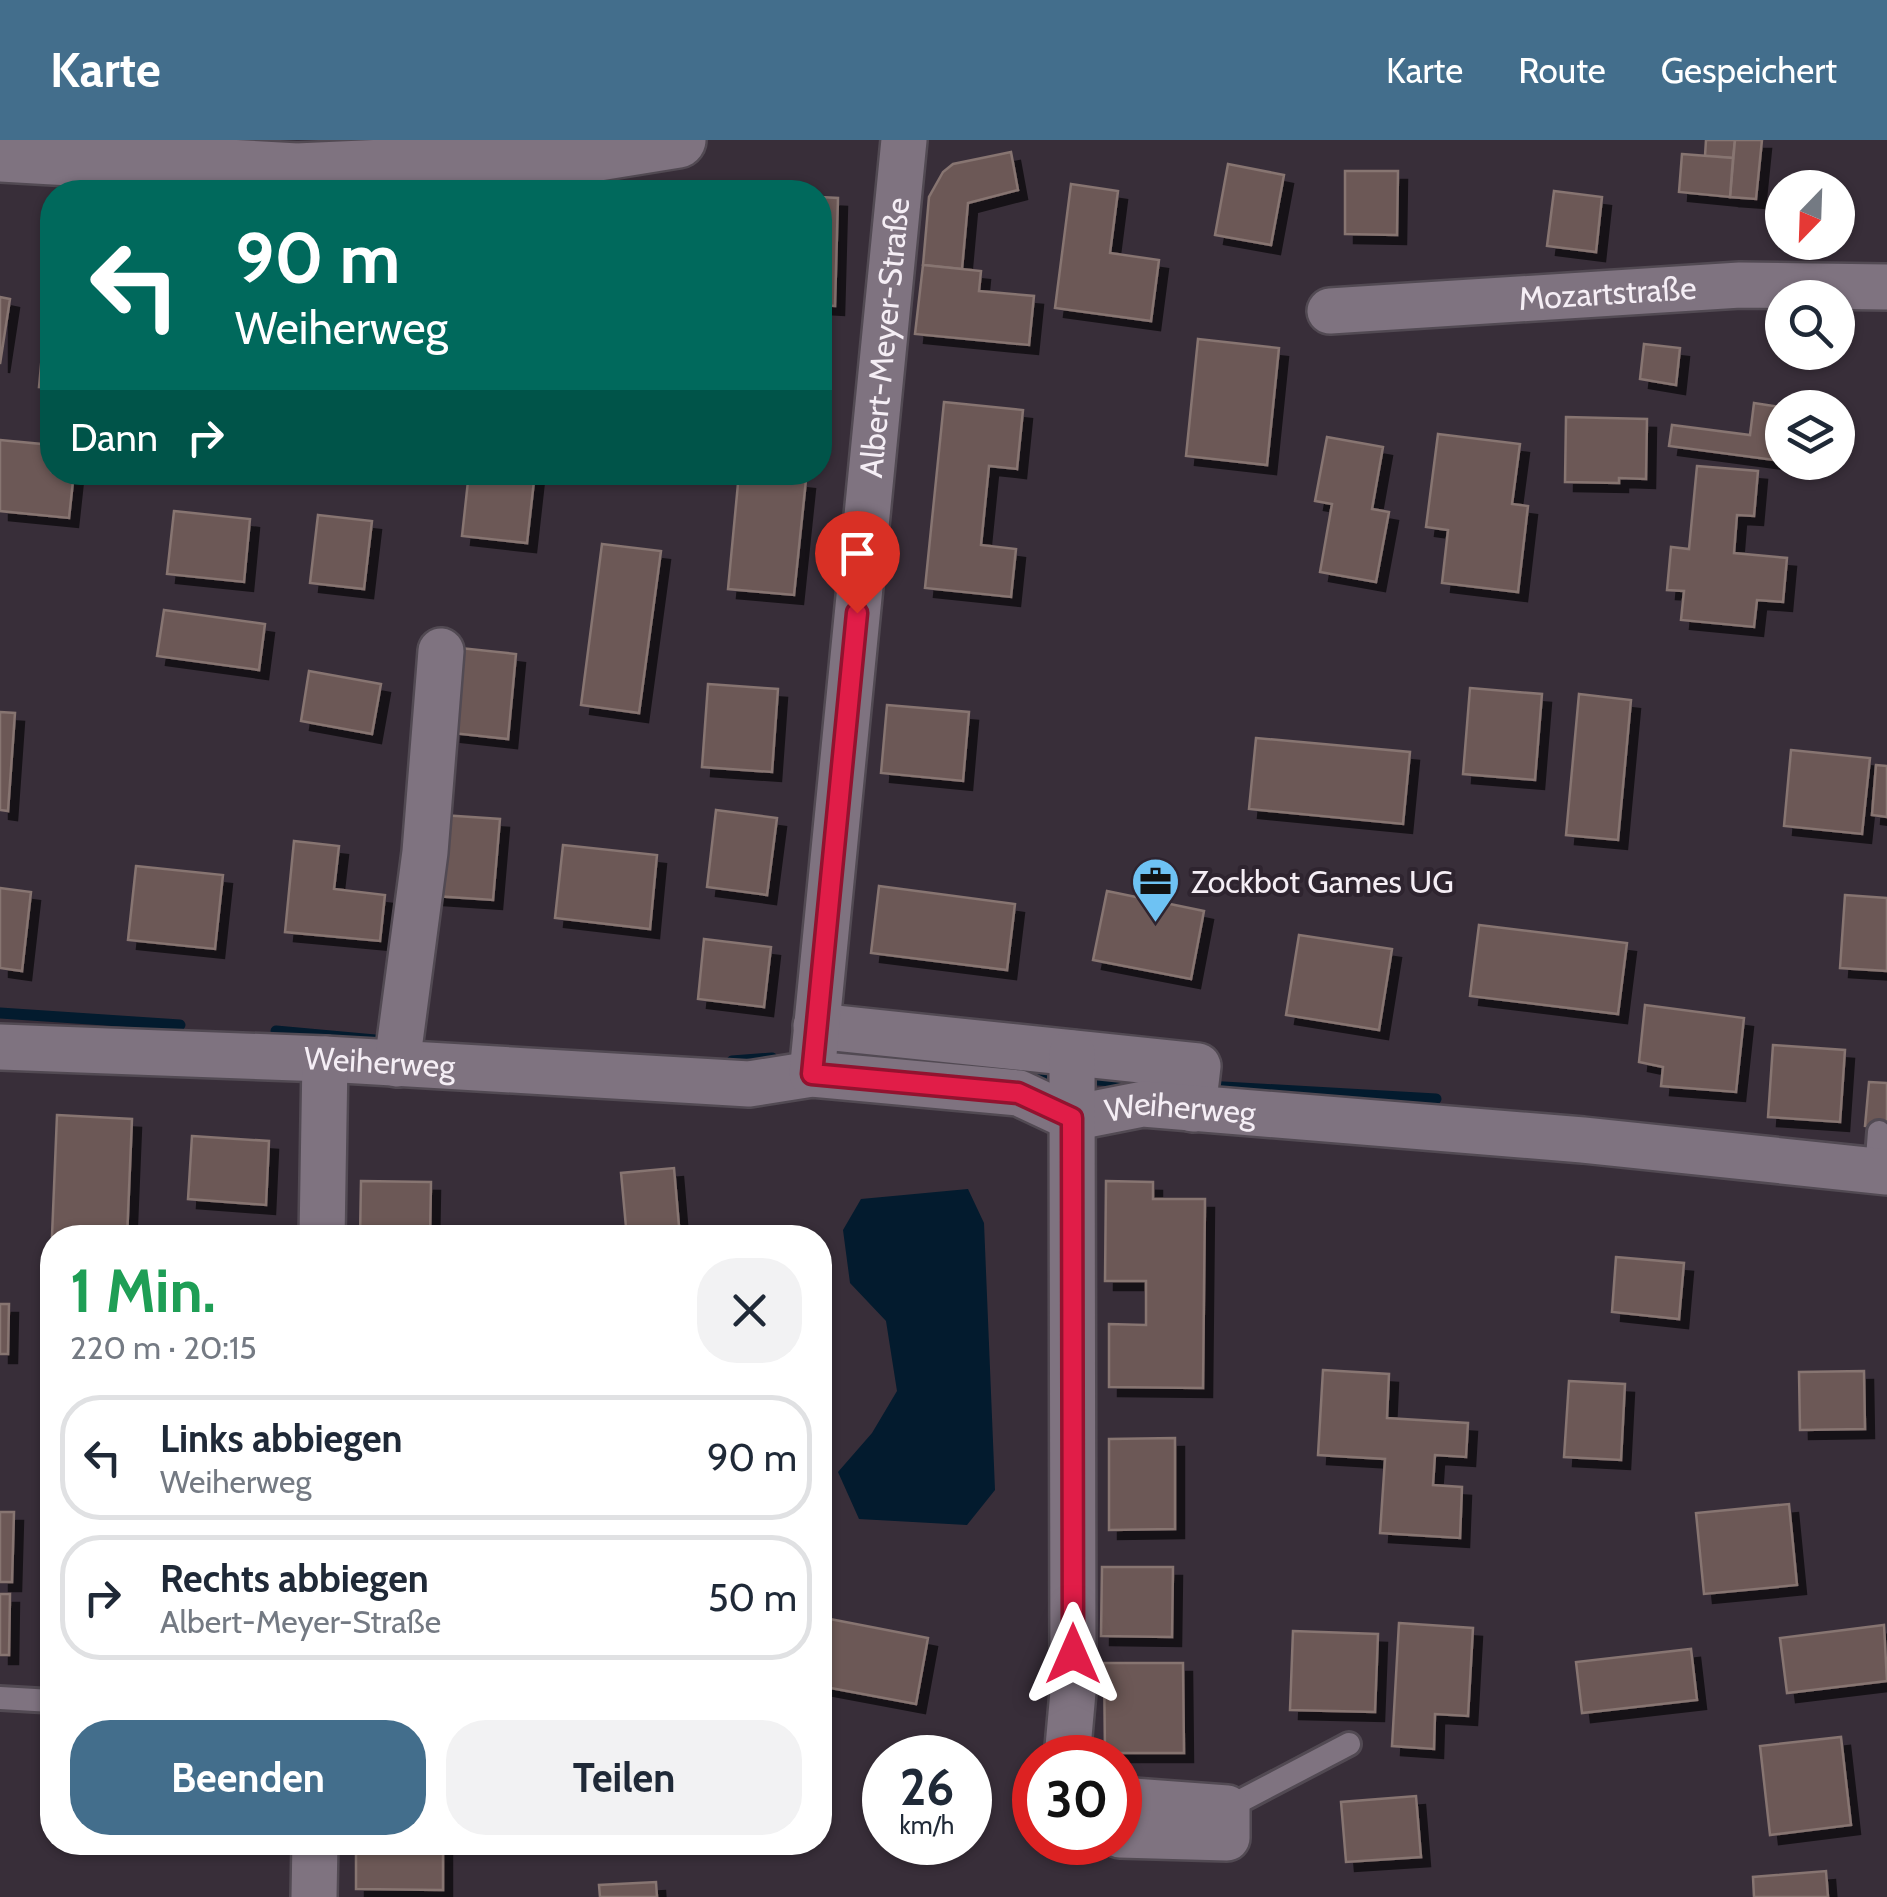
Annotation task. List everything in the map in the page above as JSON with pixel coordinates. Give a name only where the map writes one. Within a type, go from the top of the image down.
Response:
[{"type":"street","points":[[0,154],[561,159],[678,140]]},
{"type":"street","name":"Albert-Meyer-Straße","points":[[812,1074],[904,140]]},
{"type":"street","name":"Mozartstraße","points":[[1330,311],[1740,286],[1887,287]]},
{"type":"street","points":[[399,1049],[425,852],[441,651]]},
{"type":"street","points":[[816,1026],[1072,1082],[1198,1066],[1195,1094]]},
{"type":"street","name":"Weiherweg","points":[[0,1047],[325,1059],[399,1049],[749,1084],[812,1074],[1018,1093],[1072,1082],[1144,1104],[1195,1094],[1583,1140],[1881,1159]]},
{"type":"street","points":[[322,1225],[325,1059]]},
{"type":"street","points":[[1069,1735],[1073,1692],[1072,1082]]},
{"type":"street","points":[[1142,1802],[1227,1808],[1227,1838],[1142,1836]]},
{"type":"street","points":[[314,1855],[314,1897]]},
{"type":"lane","points":[[0,1698],[40,1700]]},
{"type":"lane","points":[[1227,1808],[1349,1744]]},
{"type":"water","points":[[968,1189],[984,1223],[995,1490],[967,1525],[859,1519],[838,1472],[872,1433],[897,1391],[886,1321],[850,1283],[843,1230],[861,1199]]},
{"type":"building","points":[[1706,140],[1735,140],[1733,158],[1705,156]]},
{"type":"building","points":[[1735,140],[1762,140],[1756,199],[1730,197]]},
{"type":"building","points":[[1011,152],[1018,190],[968,203],[962,269],[923,265],[929,197],[943,172],[953,164]]},
{"type":"building","points":[[1682,154],[1733,158],[1730,197],[1679,192]]},
{"type":"building","points":[[1228,164],[1284,175],[1271,245],[1215,235]]},
{"type":"building","points":[[1345,171],[1398,171],[1397,235],[1345,234]]},
{"type":"building","points":[[1071,184],[1118,191],[1110,253],[1159,260],[1151,321],[1055,308]]},
{"type":"building","points":[[1554,191],[1602,197],[1596,252],[1547,246]]},
{"type":"building","points":[[832,198],[838,198],[835,306],[832,306]]},
{"type":"building","points":[[923,265],[981,271],[979,291],[1034,296],[1029,345],[915,334]]},
{"type":"building","points":[[0,297],[10,299],[0,364]]},
{"type":"building","points":[[1198,339],[1279,348],[1267,465],[1186,456]]},
{"type":"building","points":[[1644,344],[1680,348],[1676,385],[1640,379]]},
{"type":"building","points":[[944,402],[1023,410],[1017,469],[989,466],[981,545],[1016,549],[1011,597],[925,588]]},
{"type":"building","points":[[1754,403],[1765,405],[1765,459],[1669,446],[1672,425],[1750,435]]},
{"type":"building","points":[[1566,417],[1647,419],[1646,479],[1565,482]]},
{"type":"building","points":[[1438,434],[1520,444],[1512,504],[1528,506],[1518,592],[1442,583],[1448,530],[1426,527]]},
{"type":"building","points":[[1327,437],[1383,447],[1372,509],[1389,512],[1376,582],[1320,572],[1332,504],[1315,501]]},
{"type":"building","points":[[0,440],[40,444],[40,485],[73,485],[69,518],[0,511]]},
{"type":"building","points":[[1697,466],[1758,471],[1754,516],[1737,515],[1734,553],[1787,558],[1783,602],[1757,600],[1754,627],[1681,620],[1684,591],[1667,590],[1671,547],[1689,549]]},
{"type":"building","points":[[468,485],[534,485],[527,543],[462,536]]},
{"type":"building","points":[[738,485],[805,485],[794,595],[728,589]]},
{"type":"building","points":[[174,511],[250,519],[244,582],[167,574]]},
{"type":"building","points":[[318,515],[372,521],[364,589],[310,583]]},
{"type":"building","points":[[602,544],[661,551],[639,713],[581,705]]},
{"type":"building","points":[[164,610],[265,624],[259,670],[157,656]]},
{"type":"building","points":[[460,648],[516,654],[508,739],[452,733]]},
{"type":"building","points":[[309,671],[381,684],[372,734],[301,721]]},
{"type":"building","points":[[708,684],[778,689],[772,772],[702,767]]},
{"type":"building","points":[[1470,688],[1542,694],[1535,780],[1463,774]]},
{"type":"building","points":[[1579,694],[1631,700],[1618,840],[1566,835]]},
{"type":"building","points":[[887,705],[969,712],[963,781],[881,773]]},
{"type":"building","points":[[0,712],[15,713],[8,811],[0,810]]},
{"type":"building","points":[[1256,738],[1410,752],[1403,824],[1249,809]]},
{"type":"building","points":[[1791,750],[1870,758],[1862,834],[1784,826]]},
{"type":"building","points":[[1876,765],[1887,766],[1887,817],[1872,815]]},
{"type":"building","points":[[716,810],[777,818],[767,895],[707,887]]},
{"type":"building","points":[[442,815],[500,819],[493,900],[435,896]]},
{"type":"building","points":[[294,841],[339,846],[334,889],[385,895],[380,941],[285,932]]},
{"type":"building","points":[[563,845],[657,855],[650,929],[555,918]]},
{"type":"building","points":[[136,866],[223,875],[215,949],[128,940]]},
{"type":"building","points":[[879,886],[1015,904],[1007,970],[871,953]]},
{"type":"building","points":[[0,888],[31,892],[22,971],[0,968]]},
{"type":"building","points":[[1107,891],[1204,911],[1191,979],[1093,960]]},
{"type":"building","points":[[1845,895],[1887,898],[1887,971],[1840,968]]},
{"type":"building","points":[[1479,925],[1627,943],[1618,1014],[1470,996]]},
{"type":"building","points":[[1299,935],[1392,949],[1379,1030],[1286,1015]]},
{"type":"building","points":[[704,939],[771,947],[764,1007],[698,999]]},
{"type":"building","points":[[1645,1005],[1744,1018],[1736,1092],[1661,1086],[1663,1067],[1639,1062]]},
{"type":"building","points":[[1773,1045],[1845,1050],[1840,1122],[1768,1117]]},
{"type":"building","points":[[1869,1082],[1887,1083],[1887,1129],[1865,1126]]},
{"type":"building","points":[[57,1115],[132,1119],[128,1225],[52,1225]]},
{"type":"building","points":[[192,1136],[269,1141],[266,1205],[188,1199]]},
{"type":"building","points":[[674,1168],[679,1225],[626,1225],[621,1173]]},
{"type":"building","points":[[361,1181],[431,1182],[430,1225],[360,1225]]},
{"type":"building","points":[[1106,1181],[1153,1182],[1153,1199],[1205,1199],[1203,1388],[1109,1387],[1109,1324],[1146,1325],[1146,1281],[1105,1281]]},
{"type":"building","points":[[1616,1257],[1684,1263],[1679,1319],[1612,1312]]},
{"type":"building","points":[[0,1304],[9,1304],[8,1354],[0,1354]]},
{"type":"building","points":[[1323,1370],[1389,1374],[1387,1418],[1468,1423],[1466,1457],[1435,1455],[1433,1485],[1462,1487],[1460,1538],[1380,1533],[1385,1459],[1318,1455]]},
{"type":"building","points":[[1864,1371],[1865,1429],[1800,1430],[1799,1372]]},
{"type":"building","points":[[1569,1381],[1625,1384],[1621,1460],[1564,1457]]},
{"type":"building","points":[[1175,1438],[1175,1529],[1109,1530],[1109,1439]]},
{"type":"building","points":[[1789,1504],[1797,1585],[1704,1594],[1696,1513]]},
{"type":"building","points":[[0,1512],[14,1512],[12,1582],[0,1582]]},
{"type":"building","points":[[1102,1567],[1173,1567],[1172,1637],[1101,1636]]},
{"type":"building","points":[[0,1594],[10,1594],[9,1655],[0,1655]]},
{"type":"building","points":[[832,1619],[928,1638],[916,1704],[832,1688]]},
{"type":"building","points":[[1399,1623],[1473,1628],[1468,1716],[1435,1714],[1434,1749],[1392,1746]]},
{"type":"building","points":[[1884,1625],[1887,1681],[1787,1693],[1780,1638]]},
{"type":"building","points":[[1293,1631],[1378,1634],[1375,1712],[1290,1710]]},
{"type":"building","points":[[1691,1649],[1697,1700],[1582,1713],[1576,1662]]},
{"type":"building","points":[[1104,1663],[1183,1663],[1184,1753],[1142,1753],[1142,1735],[1105,1735]]},
{"type":"building","points":[[1841,1737],[1851,1825],[1770,1835],[1760,1746]]},
{"type":"building","points":[[1416,1796],[1421,1857],[1346,1862],[1341,1802]]},
{"type":"building","points":[[356,1855],[443,1855],[443,1890],[356,1889]]},
{"type":"building","points":[[1826,1871],[1828,1897],[1754,1897],[1753,1877]]},
{"type":"building","points":[[656,1882],[657,1897],[600,1897],[599,1885]]},
{"type":"waterway","points":[[0,1013],[180,1025]]},
{"type":"waterway","points":[[276,1031],[375,1040]]},
{"type":"waterway","points":[[732,1061],[772,1058]]},
{"type":"waterway","points":[[992,1067],[1063,1076]]},
{"type":"waterway","points":[[1081,1079],[1148,1083]]},
{"type":"waterway","points":[[1206,1086],[1436,1099]]},
{"type":"place","name":"Zockbot Games UG","points":[[1156,924]]},
{"type":"route","points":[[857,613],[812,1074],[1018,1093],[1072,1118],[1073,1654]]}]
